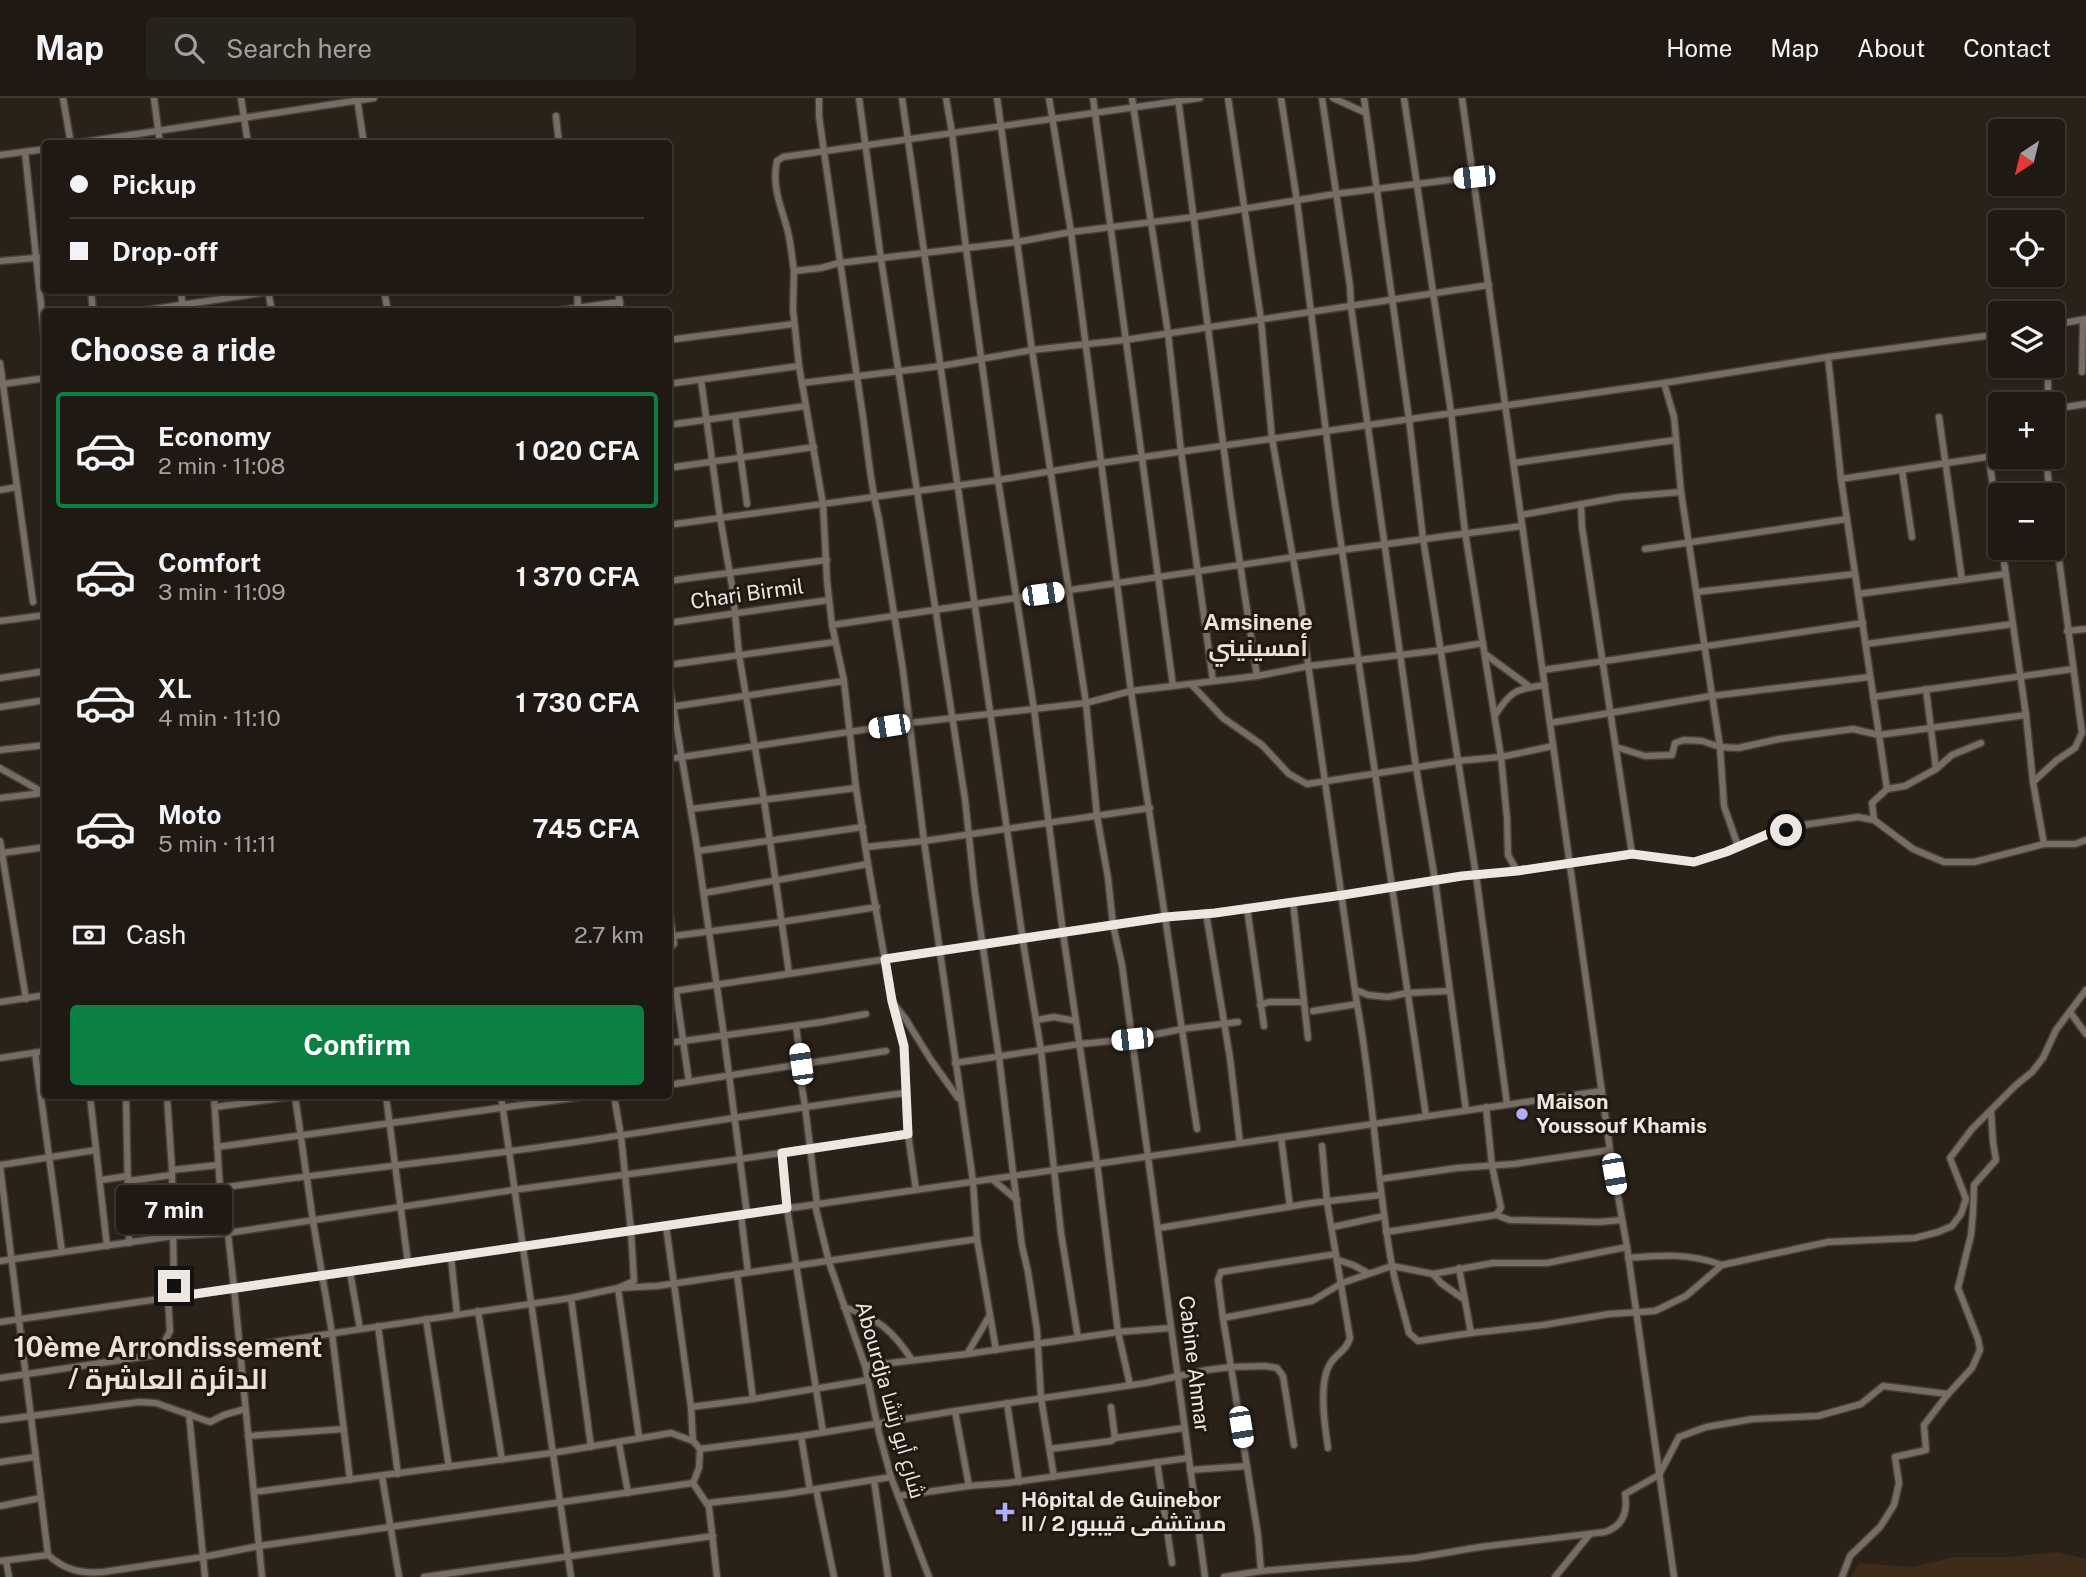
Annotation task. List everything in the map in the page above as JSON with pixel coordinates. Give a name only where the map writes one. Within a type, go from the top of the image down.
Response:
[{"type":"street","points":[[63,98],[70,140]]},
{"type":"street","points":[[153,98],[159,140]]},
{"type":"street","points":[[241,98],[247,140]]},
{"type":"street","points":[[98,140],[374,98]]},
{"type":"street","points":[[819,98],[839,263],[873,496],[895,615],[951,1023],[954,1063],[973,1181],[977,1239],[996,1350]]},
{"type":"street","points":[[859,98],[969,834],[1015,1175],[1022,1246],[1038,1344],[1041,1398],[1054,1477]]},
{"type":"street","points":[[902,98],[1041,1050],[1061,1233],[1078,1338]]},
{"type":"street","points":[[946,98],[998,480],[1034,709],[1118,1332],[1130,1385]]},
{"type":"street","name":"Cabine Ahmar","points":[[997,98],[1031,350],[1086,703],[1097,816],[1108,878],[1112,925],[1122,965],[1205,1577]]},
{"type":"street","points":[[1049,98],[1071,232],[1131,691],[1197,1129]]},
{"type":"street","points":[[1093,98],[1173,686]]},
{"type":"street","points":[[1132,98],[1168,333],[1181,451],[1213,681]]},
{"type":"street","points":[[916,1189],[908,1134],[904,1046],[892,1001],[868,864],[844,681],[832,625],[823,504],[794,324],[794,271],[789,234],[775,192],[777,161],[783,156],[1200,98]]},
{"type":"street","points":[[1228,98],[1261,320],[1272,438],[1302,610],[1366,1053],[1386,1232],[1392,1266],[1412,1337],[1418,1341],[1636,1311],[1655,1311],[1686,1296],[1722,1265],[1828,1241],[1915,1238],[1952,1226],[1962,1214],[1966,1199],[1950,1157],[1972,1129],[2032,1072],[2043,1058],[2056,1030],[2086,990]]},
{"type":"street","points":[[1281,98],[1342,550],[1426,1116]]},
{"type":"street","points":[[1322,98],[1466,1110]]},
{"type":"street","points":[[1333,98],[1366,113]]},
{"type":"street","points":[[1364,98],[1423,538],[1476,875],[1507,1104]]},
{"type":"street","points":[[1404,98],[1451,412],[1465,532],[1501,757],[1508,855],[1517,871]]},
{"type":"street","points":[[1462,98],[1610,1150],[1627,1247],[1674,1577]]},
{"type":"street","points":[[357,99],[363,140]]},
{"type":"street","points":[[1178,99],[1256,676]]},
{"type":"street","points":[[556,116],[559,140]]},
{"type":"street","points":[[0,155],[42,150]]},
{"type":"street","points":[[25,152],[42,322]]},
{"type":"street","points":[[794,271],[839,263],[1017,242],[1111,226],[1194,217],[1335,194],[1474,177]]},
{"type":"street","points":[[0,261],[42,257]]},
{"type":"street","points":[[802,383],[941,366],[1031,350],[1125,340],[1489,285]]},
{"type":"street","points":[[183,308],[253,294]]},
{"type":"street","points":[[577,294],[578,307]]},
{"type":"street","points":[[619,294],[621,308]]},
{"type":"street","points":[[572,308],[620,302]]},
{"type":"street","points":[[2065,323],[2085,319],[2082,372]]},
{"type":"street","points":[[672,339],[794,324]]},
{"type":"street","points":[[672,524],[998,480],[1181,451],[1988,336]]},
{"type":"street","points":[[1828,357],[1841,479],[1887,789]]},
{"type":"street","points":[[0,363],[33,602]]},
{"type":"street","points":[[672,384],[799,366]]},
{"type":"street","points":[[3,384],[42,379]]},
{"type":"street","points":[[701,380],[720,517],[731,572],[738,655],[764,800],[789,973]]},
{"type":"street","points":[[1664,383],[1674,417],[1681,492],[1720,747],[1724,806],[1738,846]]},
{"type":"street","points":[[2065,407],[2086,404]]},
{"type":"street","points":[[672,424],[806,406]]},
{"type":"street","points":[[735,416],[747,503]]},
{"type":"street","points":[[1939,417],[1962,580]]},
{"type":"street","points":[[1514,463],[1675,440]]},
{"type":"street","points":[[672,467],[814,447]]},
{"type":"street","points":[[1841,479],[1988,458]]},
{"type":"street","points":[[1902,470],[1912,537]]},
{"type":"street","points":[[0,490],[18,487]]},
{"type":"street","points":[[1521,515],[1621,497],[1681,492]]},
{"type":"street","points":[[1581,504],[1582,527],[1632,854]]},
{"type":"street","points":[[1645,549],[1847,519]]},
{"type":"street","points":[[832,625],[1198,570],[1522,526]]},
{"type":"street","points":[[672,580],[827,560]]},
{"type":"street","points":[[2004,560],[2026,715],[2032,782],[2044,844]]},
{"type":"street","points":[[2032,782],[2075,748],[2084,733],[2059,560]]},
{"type":"street","points":[[1697,592],[1855,574]]},
{"type":"street","points":[[1858,594],[2006,574]]},
{"type":"street","name":"Chari Birmil","points":[[672,622],[829,600]]},
{"type":"street","points":[[0,621],[42,616]]},
{"type":"street","points":[[1543,670],[1863,623]]},
{"type":"street","points":[[1866,644],[2013,624]]},
{"type":"street","points":[[2067,631],[2086,629]]},
{"type":"street","points":[[672,664],[835,642]]},
{"type":"street","points":[[672,758],[909,723],[1086,703],[1131,691],[1483,643]]},
{"type":"street","points":[[1485,654],[1530,687]]},
{"type":"street","points":[[1873,697],[2073,669]]},
{"type":"street","points":[[0,678],[42,672]]},
{"type":"street","points":[[1550,723],[1711,696],[1871,677]]},
{"type":"street","points":[[672,707],[844,681]]},
{"type":"street","points":[[2075,682],[2086,681]]},
{"type":"street","points":[[1191,684],[1223,718],[1262,745],[1289,774],[1307,784],[1457,761],[1501,757],[1553,746]]},
{"type":"street","points":[[1494,715],[1508,696],[1530,687],[1545,685]]},
{"type":"street","points":[[1926,689],[1936,769]]},
{"type":"street","points":[[0,707],[42,701]]},
{"type":"street","points":[[672,715],[683,757],[724,1036],[740,1159],[748,1272]]},
{"type":"street","points":[[1616,747],[1646,756],[1672,755],[1675,743],[1684,740],[1738,748],[1779,739],[1853,729],[1879,735],[2026,715]]},
{"type":"street","points":[[1874,820],[1872,803],[1887,789],[1905,786],[1936,769],[1952,755],[1981,743]]},
{"type":"street","points":[[0,750],[42,745]]},
{"type":"street","points":[[0,768],[42,791]]},
{"type":"street","points":[[691,808],[856,788]]},
{"type":"street","points":[[0,798],[42,793]]},
{"type":"street","points":[[866,846],[924,841],[1150,808]]},
{"type":"street","points":[[1166,917],[1215,913],[1632,854],[1694,862],[1768,834],[1803,825],[1858,817],[1874,820],[1913,849],[1944,862],[1974,862],[2044,844],[2075,844],[2086,840]]},
{"type":"street","points":[[698,851],[863,827]]},
{"type":"street","points":[[0,841],[26,999]]},
{"type":"street","points":[[1,854],[42,848]]},
{"type":"street","points":[[704,892],[868,864]]},
{"type":"street","points":[[1293,902],[1308,1038]]},
{"type":"street","points":[[674,936],[877,907]]},
{"type":"street","points":[[1247,908],[1264,1026]]},
{"type":"street","points":[[689,1082],[672,991],[1166,917],[1215,913]]},
{"type":"street","points":[[1206,914],[1225,1023],[1240,1143]]},
{"type":"street","points":[[672,925],[672,946]]},
{"type":"street","points":[[1356,990],[1368,995],[1388,997],[1407,993],[1449,991]]},
{"type":"street","points":[[0,1002],[42,996]]},
{"type":"street","points":[[892,1001],[930,1060],[955,1092],[962,1107]]},
{"type":"street","points":[[1260,1005],[1269,1002],[1304,1002]]},
{"type":"street","points":[[1313,1011],[1357,1004]]},
{"type":"street","points":[[2070,1012],[2086,1034]]},
{"type":"street","points":[[672,1042],[866,1014]]},
{"type":"street","points":[[1036,1020],[1054,1017],[1076,1021]]},
{"type":"street","points":[[954,1063],[1238,1022]]},
{"type":"street","name":"Abourdja شارع أبو رتشا","points":[[796,1026],[816,1204],[830,1262],[865,1366],[891,1477],[929,1577]]},
{"type":"street","points":[[0,1058],[42,1051]]},
{"type":"street","points":[[672,1084],[886,1051]]},
{"type":"street","points":[[36,1052],[42,1098]]},
{"type":"street","points":[[0,1322],[1602,1091]]},
{"type":"street","points":[[220,1188],[621,1136],[805,1106],[905,1093]]},
{"type":"street","points":[[42,1099],[62,1252]]},
{"type":"street","points":[[90,1099],[107,1246]]},
{"type":"street","points":[[125,1099],[130,1243]]},
{"type":"street","points":[[0,1378],[158,1353],[170,1331],[167,1298],[174,1286],[172,1172],[167,1099]]},
{"type":"street","points":[[214,1099],[220,1188],[234,1288],[262,1577]]},
{"type":"street","points":[[215,1107],[274,1099]]},
{"type":"street","points":[[296,1099],[332,1333],[350,1480]]},
{"type":"street","points":[[386,1099],[408,1263]]},
{"type":"street","points":[[502,1099],[571,1577]]},
{"type":"street","points":[[217,1147],[566,1099]]},
{"type":"street","points":[[615,1099],[621,1136],[634,1281],[618,1288]]},
{"type":"street","points":[[1486,1107],[1492,1166],[1501,1208],[1496,1215]]},
{"type":"street","points":[[1842,1577],[1850,1556],[1880,1527],[1894,1505],[1899,1483],[1895,1457],[1926,1450],[1924,1425],[1972,1368],[1980,1350],[1958,1288],[1970,1235],[1973,1185],[1996,1160],[1991,1111]]},
{"type":"street","points":[[0,1261],[173,1236],[228,1233],[908,1134]]},
{"type":"street","points":[[1281,1137],[1290,1207]]},
{"type":"street","points":[[1322,1146],[1326,1202],[1350,1338],[1329,1364],[1324,1389],[1328,1448]]},
{"type":"street","points":[[48,1555],[0,1166],[96,1150]]},
{"type":"street","points":[[1380,1179],[1610,1150]]},
{"type":"street","points":[[782,1153],[787,1208],[823,1432]]},
{"type":"street","points":[[101,1180],[128,1179],[218,1165]]},
{"type":"street","points":[[992,1179],[1017,1200]]},
{"type":"street","points":[[1158,1228],[1381,1195]]},
{"type":"street","points":[[1386,1232],[1496,1215],[1510,1220],[1622,1220]]},
{"type":"street","points":[[1333,1227],[1384,1216]]},
{"type":"street","points":[[666,1226],[691,1407],[693,1441]]},
{"type":"street","points":[[240,1347],[571,1298],[618,1288],[830,1262],[977,1239]]},
{"type":"street","points":[[1223,1318],[1312,1301],[1342,1283],[1392,1266],[1433,1274],[1493,1262],[1547,1263],[1627,1247]]},
{"type":"street","points":[[1628,1258],[1680,1255],[1722,1265]]},
{"type":"street","points":[[451,1257],[457,1314]]},
{"type":"street","points":[[1261,1571],[1258,1535],[1218,1280],[1221,1272],[1337,1257],[1368,1273]]},
{"type":"street","points":[[1459,1268],[1471,1332]]},
{"type":"street","points":[[350,1272],[360,1329]]},
{"type":"street","points":[[737,1274],[753,1399]]},
{"type":"street","points":[[1433,1274],[1465,1300]]},
{"type":"street","points":[[618,1288],[639,1437]]},
{"type":"street","points":[[571,1298],[591,1447]]},
{"type":"street","points":[[844,1307],[871,1318],[891,1331],[912,1360]]},
{"type":"street","points":[[478,1311],[502,1460]]},
{"type":"street","points":[[967,1354],[990,1315]]},
{"type":"street","points":[[426,1319],[449,1466]]},
{"type":"street","points":[[378,1326],[398,1474]]},
{"type":"street","points":[[865,1366],[1118,1332],[1171,1328]]},
{"type":"street","points":[[700,1449],[801,1436],[1231,1367],[1265,1366],[1277,1368],[1283,1376],[1294,1445]]},
{"type":"street","points":[[691,1407],[868,1380]]},
{"type":"street","points":[[1224,1577],[1261,1571],[1415,1558],[1612,1530],[1620,1523],[1628,1509],[1625,1494],[1659,1475],[1679,1437],[1706,1427],[1753,1419],[1818,1416],[1861,1404],[1883,1386],[1948,1394]]},
{"type":"street","points":[[0,1420],[139,1402],[156,1403],[210,1422],[246,1409]]},
{"type":"street","points":[[1007,1403],[1019,1482]]},
{"type":"street","points":[[1111,1407],[1115,1438]]},
{"type":"street","points":[[955,1410],[969,1486]]},
{"type":"street","points":[[189,1414],[205,1577]]},
{"type":"street","points":[[1049,1449],[1184,1428]]},
{"type":"street","points":[[248,1436],[344,1429]]},
{"type":"street","points":[[254,1492],[552,1453],[671,1433],[693,1441],[700,1449],[699,1468],[693,1483]]},
{"type":"street","points":[[801,1436],[834,1577]]},
{"type":"street","points":[[619,1443],[628,1493]]},
{"type":"street","points":[[0,1462],[35,1457]]},
{"type":"street","points":[[898,1496],[1188,1458]]},
{"type":"street","points":[[1157,1462],[1172,1563]]},
{"type":"street","points":[[1190,1470],[1247,1466]]},
{"type":"street","points":[[383,1476],[399,1577]]},
{"type":"street","points":[[708,1503],[891,1477]]},
{"type":"street","points":[[874,1480],[888,1577]]},
{"type":"street","points":[[9,1577],[3,1561],[48,1555],[72,1571],[88,1573],[693,1483]]},
{"type":"street","points":[[693,1483],[708,1503],[717,1577]]},
{"type":"street","points":[[0,1506],[40,1498]]},
{"type":"street","points":[[1555,1577],[1589,1535]]},
{"type":"street","points":[[424,1577],[713,1536]]},
{"type":"shaded area","points":[[2057,1552],[2086,1559],[2086,1577],[1851,1577],[1859,1563],[1913,1567],[1954,1557],[2006,1557]]},
{"type":"place","name":"Maison Youssouf Khamis","points":[[1522,1114]]},
{"type":"place","name":"Hôpital de Guinebor II / مستشفى قيببور 2","points":[[1005,1512]]},
{"type":"district","name":"Amsinene أمسينيني","points":[[1258,635]]},
{"type":"district","name":"10ème Arrondissement / الدائرة العاشرة","points":[[168,1363]]},
{"type":"route","points":[[174,1286],[167,1298],[787,1208],[782,1153],[908,1134],[904,1046],[892,1001],[885,959],[1166,917],[1215,913],[1632,854],[1694,862],[1768,834],[1786,830]]}]
